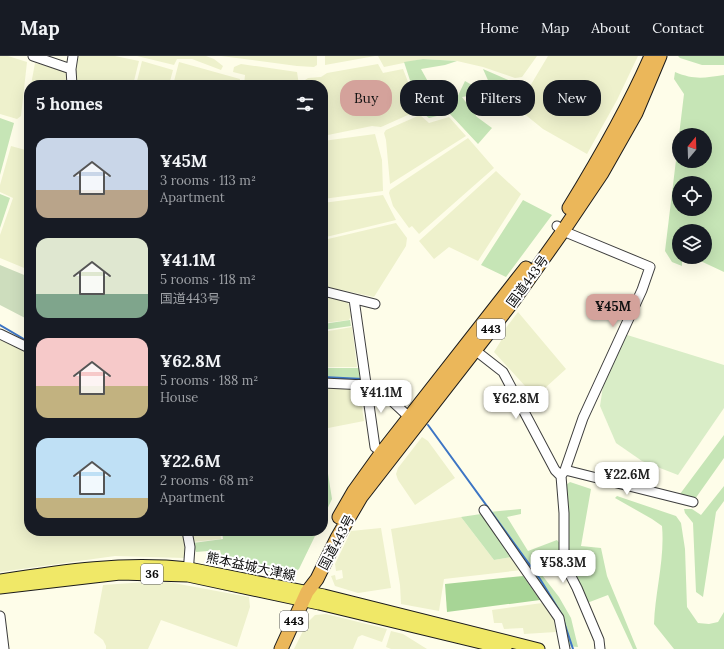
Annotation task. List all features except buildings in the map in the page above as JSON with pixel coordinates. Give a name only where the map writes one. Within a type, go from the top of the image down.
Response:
[{"type":"highway","name":"国道443号","points":[[560,228],[622,115],[651,56]]},
{"type":"highway","name":"国道443号","points":[[281,649],[305,596],[317,579],[343,527],[361,497],[471,347],[602,173],[636,113],[660,56]]},
{"type":"highway","name":"国道443号","points":[[305,596],[309,577],[329,534],[354,491],[382,452],[410,417],[471,347]]},
{"type":"main road","name":"熊本益城大津線","points":[[0,580],[72,569],[122,565],[170,566],[188,572],[305,596],[539,649]]},
{"type":"main road","name":"熊本益城大津線","points":[[0,588],[120,574],[188,572]]},
{"type":"main road","name":"熊本益城大津線","points":[[305,596],[506,649]]},
{"type":"street","points":[[32,56],[71,69]]},
{"type":"street","points":[[72,80],[71,69],[73,56]]},
{"type":"street","points":[[560,228],[650,267],[642,290],[583,418],[563,473],[564,563],[577,588],[598,640],[600,649]]},
{"type":"street","points":[[328,292],[375,304]]},
{"type":"street","points":[[354,299],[375,447],[382,452]]},
{"type":"street","points":[[0,334],[24,346]]},
{"type":"street","points":[[471,347],[503,372],[551,463],[563,473],[693,502]]},
{"type":"street","points":[[328,384],[365,381],[378,388],[410,417]]},
{"type":"street","points":[[484,510],[559,618],[565,649]]},
{"type":"street","points":[[188,536],[190,547],[188,572]]},
{"type":"street","points":[[0,616],[4,649]]},
{"type":"green space","points":[[0,56],[8,56],[27,62],[21,116],[17,119],[0,114]]},
{"type":"green space","points":[[77,56],[115,56],[139,61],[134,80],[75,80]]},
{"type":"green space","points":[[137,56],[206,56],[214,59],[223,66],[221,70],[192,59],[177,59],[174,65]]},
{"type":"green space","points":[[221,56],[317,56],[317,65],[314,67],[297,66]]},
{"type":"green space","points":[[325,56],[375,56],[325,65]]},
{"type":"green space","points":[[378,56],[537,56],[522,77],[515,78],[483,67],[457,61],[423,59],[384,67]]},
{"type":"green space","points":[[548,56],[638,56],[617,100],[587,154],[543,129],[527,116],[535,116],[535,80],[534,80]]},
{"type":"green space","points":[[678,56],[724,56],[724,65],[702,65]]},
{"type":"green space","points":[[423,59],[457,61],[445,65],[421,69],[427,80],[410,80],[404,62]]},
{"type":"green space","points":[[142,61],[173,70],[170,80],[137,80]]},
{"type":"green space","points":[[179,62],[240,79],[240,80],[174,80]]},
{"type":"green space","points":[[35,63],[67,72],[67,80],[32,80]]},
{"type":"green space","points":[[241,64],[297,72],[298,80],[244,80],[245,75],[233,72],[234,67]]},
{"type":"green space","points":[[378,64],[383,73],[403,69],[407,80],[400,80],[400,116],[406,116],[381,127],[372,126],[328,135],[328,80],[305,80],[308,78],[321,77],[327,73]]},
{"type":"green space","points":[[483,69],[508,80],[488,80]]},
{"type":"green space","points":[[675,72],[699,78],[724,75],[724,272],[707,264],[712,264],[712,224],[672,224],[672,262],[665,251],[672,193],[672,216],[712,216],[712,176],[674,176],[675,168],[712,168],[712,128],[680,128],[684,94],[674,79]]},
{"type":"green space","points":[[465,81],[466,96],[462,97],[466,102],[466,116],[476,116],[492,128],[478,144],[452,116],[458,116],[458,96]]},
{"type":"green space","points":[[418,116],[421,116],[429,123],[449,117],[466,136],[390,184],[384,133],[386,130]]},
{"type":"green space","points":[[426,116],[437,116],[429,118]]},
{"type":"green space","points":[[0,118],[14,123],[0,175]]},
{"type":"green space","points":[[375,134],[382,160],[383,191],[328,198],[328,140]]},
{"type":"green space","points":[[468,138],[494,168],[419,234],[412,226],[409,228],[393,206],[389,193],[390,190]]},
{"type":"green space","points":[[11,146],[24,150],[24,268],[0,258],[0,235],[13,198],[0,192],[0,185]]},
{"type":"green space","points":[[496,171],[521,194],[478,261],[449,247],[434,259],[419,241]]},
{"type":"green space","points":[[0,194],[10,198],[0,228]]},
{"type":"green space","points":[[383,195],[396,220],[328,237],[328,202]]},
{"type":"green space","points":[[523,200],[552,215],[506,277],[481,265]]},
{"type":"green space","points":[[396,223],[407,238],[406,246],[374,297],[328,287],[328,239]]},
{"type":"green space","points":[[0,265],[24,275],[24,317],[0,305]]},
{"type":"green space","points":[[328,295],[348,301],[351,316],[349,320],[328,322]]},
{"type":"green space","points":[[518,312],[566,369],[535,397],[494,352],[502,339],[499,337]]},
{"type":"green space","points":[[350,320],[351,326],[328,329],[328,323]]},
{"type":"green space","points":[[352,327],[357,367],[328,367],[328,331]]},
{"type":"green space","points":[[624,334],[724,365],[724,408],[678,475],[642,461],[616,443],[600,406],[603,386]]},
{"type":"green space","points":[[0,337],[24,349],[24,536],[185,536],[187,546],[185,558],[115,556],[0,572]]},
{"type":"green space","points":[[328,368],[359,368],[360,381],[328,380]]},
{"type":"green space","points":[[328,386],[359,387],[364,421],[328,428]]},
{"type":"green space","points":[[724,435],[724,458],[695,499],[680,494]]},
{"type":"green space","points":[[422,437],[428,441],[455,478],[415,505],[398,480],[396,474],[398,468]]},
{"type":"green space","points":[[328,474],[332,499],[328,507]]},
{"type":"green space","points":[[570,482],[591,489],[581,546],[601,548],[607,576],[637,649],[633,649],[608,595],[587,603],[569,563],[542,575],[559,597],[571,618],[578,647],[567,646],[560,616],[489,512],[521,509],[521,514],[507,517],[528,551],[557,540],[561,545],[566,485]]},
{"type":"green space","points":[[724,486],[724,501],[716,512],[703,597],[696,592],[693,523],[685,513],[684,509],[692,509],[701,515]]},
{"type":"green space","points":[[617,496],[676,516],[681,523],[685,549],[687,607],[698,623],[709,624],[718,622],[724,612],[724,649],[674,649],[654,624],[662,551],[662,526],[615,498]]},
{"type":"green space","points":[[481,514],[486,518],[512,557],[494,560],[461,517]]},
{"type":"green space","points":[[461,517],[494,560],[512,557],[522,570],[444,579],[439,611],[401,604],[400,585],[391,529]]},
{"type":"green space","points":[[381,528],[391,588],[358,593],[335,586],[331,576],[335,575],[336,580],[343,578],[342,570],[336,571],[335,564],[351,531]]},
{"type":"green space","points":[[191,536],[221,536],[221,539],[192,542]]},
{"type":"green space","points":[[223,536],[315,536],[299,569],[291,575],[223,564],[220,550],[196,552],[193,543],[223,539]]},
{"type":"green space","points":[[523,576],[540,600],[447,612],[445,584]]},
{"type":"green space","points":[[168,582],[249,597],[250,607],[237,647],[161,620],[148,649],[106,649],[103,640],[94,633],[103,585]]},
{"type":"green space","points":[[542,603],[554,620],[556,632],[524,634],[523,628],[504,629],[502,623],[494,623],[492,610]]},
{"type":"green space","points":[[326,614],[387,629],[382,642],[362,635],[358,637],[353,649],[294,649],[307,623],[315,615]]},
{"type":"green space","points":[[391,631],[403,634],[427,649],[391,649],[386,647]]},
{"type":"waterway","points":[[0,325],[24,339]]},
{"type":"waterway","points":[[328,377],[363,379]]},
{"type":"waterway","points":[[380,385],[387,388],[404,403]]},
{"type":"waterway","points":[[428,425],[540,579],[562,615]]},
{"type":"waterway","points":[[564,622],[573,649]]}]
